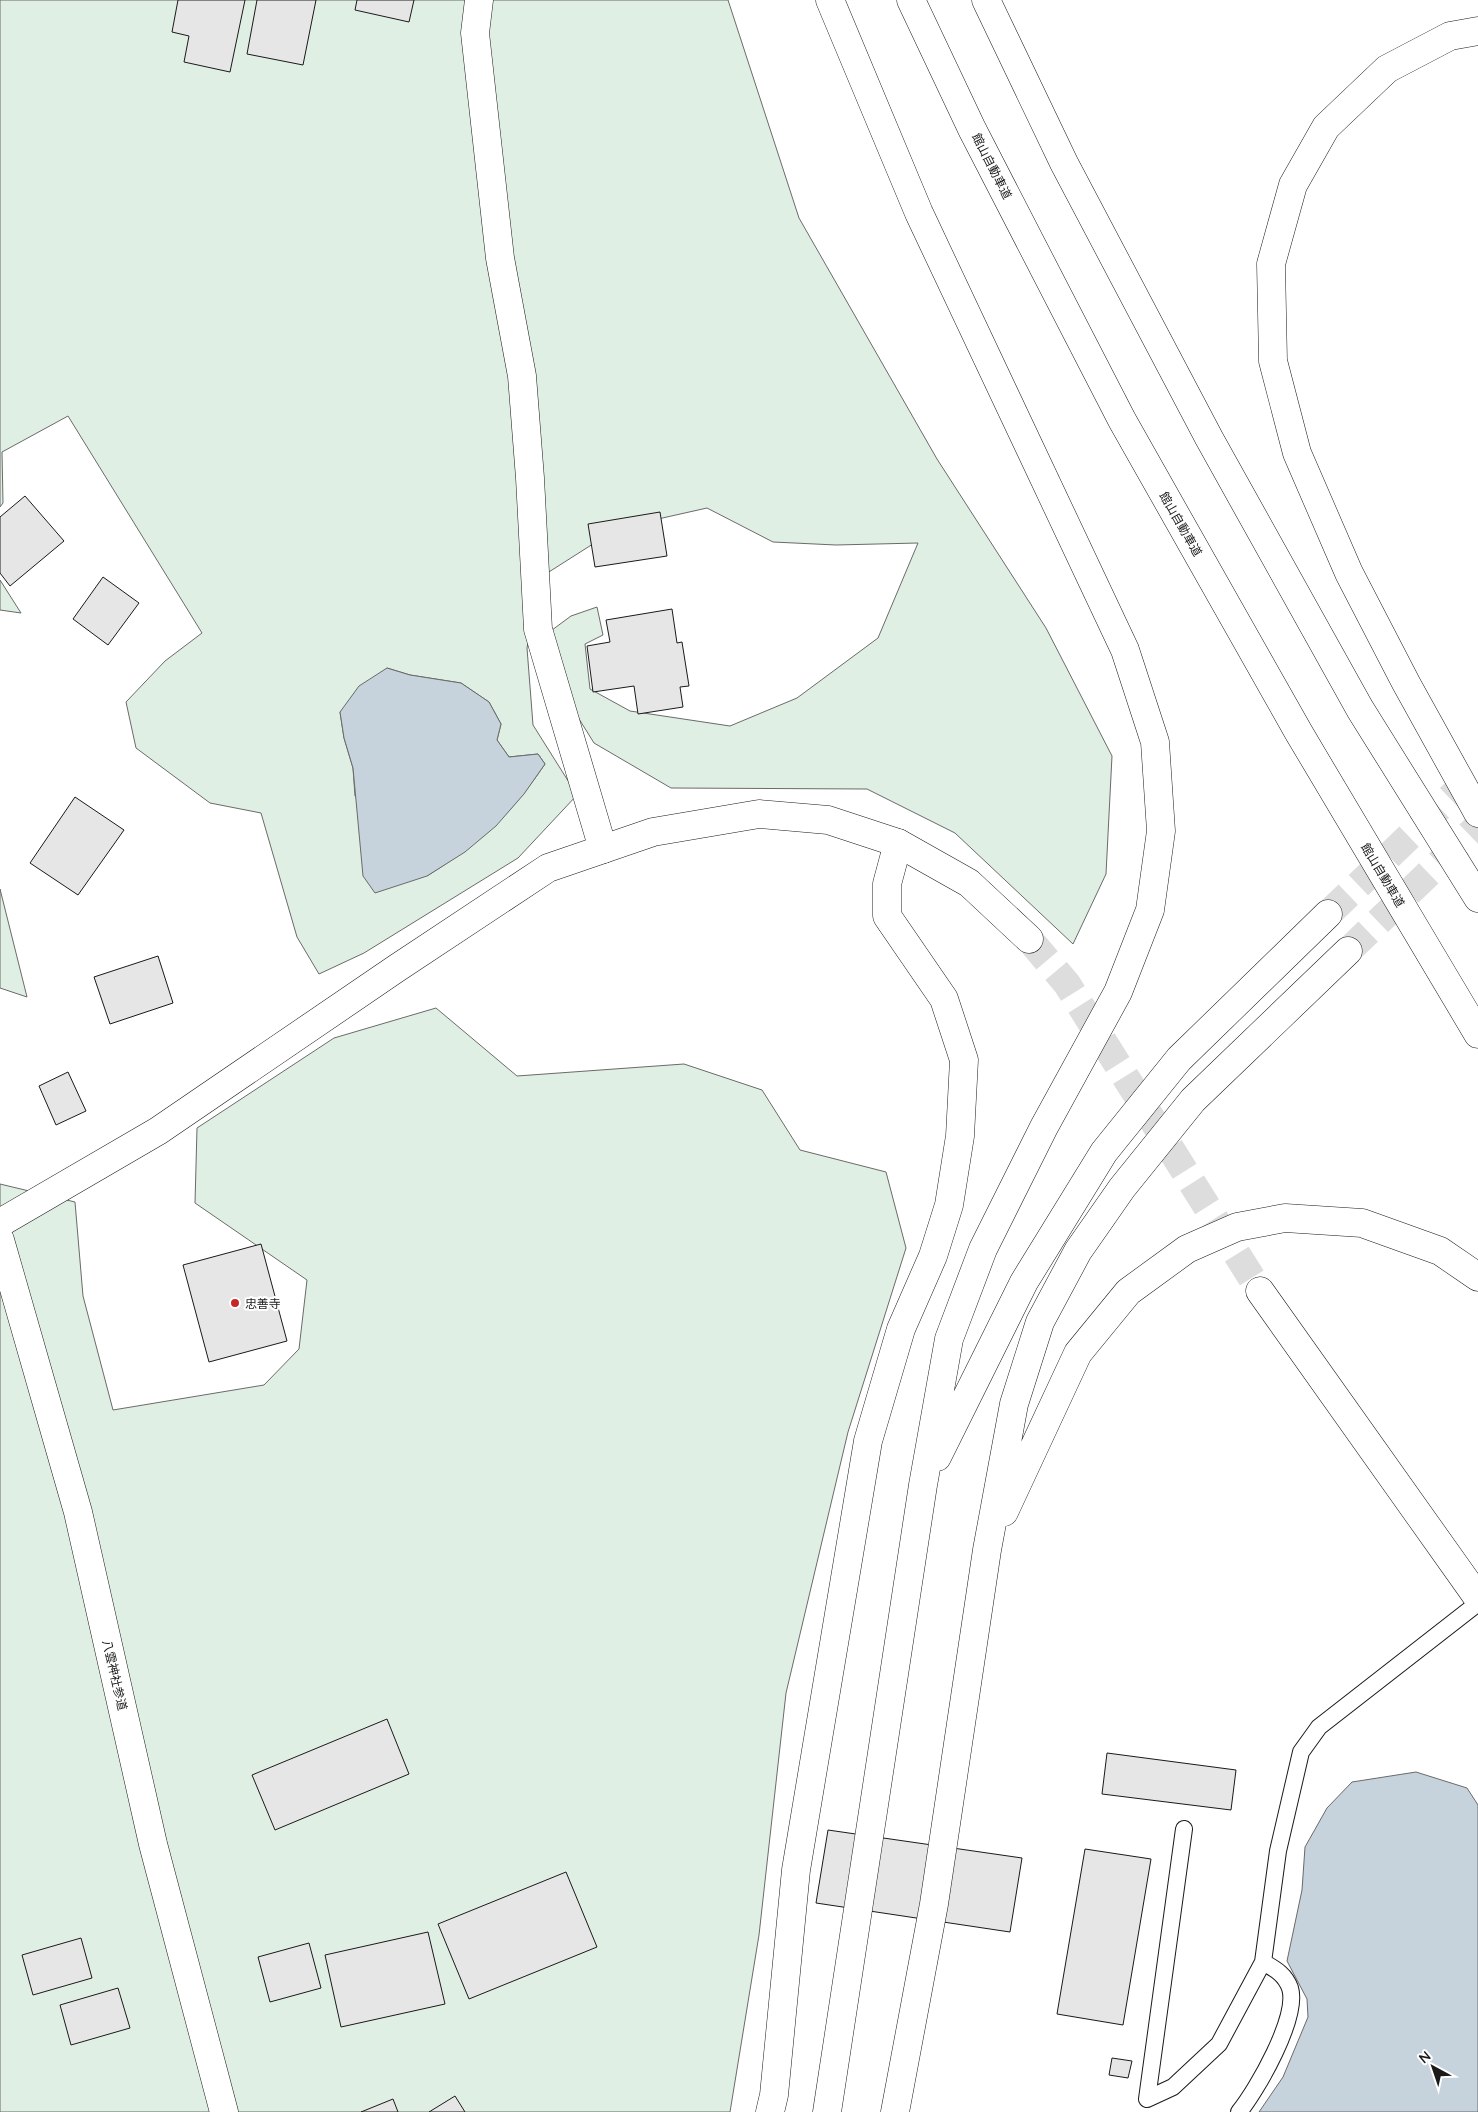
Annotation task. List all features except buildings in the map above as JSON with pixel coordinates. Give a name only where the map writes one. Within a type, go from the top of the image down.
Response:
[{"type":"main road","points":[[478,0],[475,33],[500,258],[522,376],[530,478],[538,629],[603,849]]},
{"type":"main road","points":[[826,2112],[923,1485],[949,1339],[983,1249],[1044,1127],[1118,992],[1150,910],[1161,831],[1155,742],[1125,650],[919,213],[830,0]]},
{"type":"main road","name":"館山自動車道","points":[[910,0],[972,129],[1122,420],[1304,742],[1478,1034]]},
{"type":"main road","points":[[986,0],[1064,163],[1209,438],[1360,709],[1478,898]]},
{"type":"main road","points":[[1478,30],[1450,36],[1386,69],[1326,127],[1293,185],[1272,264],[1272,361],[1297,452],[1349,573],[1406,683],[1478,813]]},
{"type":"main road","points":[[0,1223],[158,1131],[380,979],[548,868],[653,832],[758,814],[828,820],[898,843],[969,884],[1029,939]]},
{"type":"main road","points":[[770,2112],[774,2096],[796,1870],[868,1442],[900,1329],[933,1256],[949,1205],[960,1136],[964,1060],[944,999],[887,916],[887,884],[898,843]]},
{"type":"main road","points":[[923,1485],[1024,1282],[1104,1152],[1179,1059],[1328,914]]},
{"type":"main road","points":[[895,2112],[934,1904],[986,1550],[1017,1395],[1040,1322],[1078,1251],[1122,1188],[1193,1100],[1348,951]]},
{"type":"main road","points":[[986,1550],[1078,1353],[1128,1292],[1187,1249],[1236,1226],[1285,1218],[1362,1223],[1440,1251],[1478,1277]]},
{"type":"main road","name":"八雲神社参道","points":[[0,1240],[78,1512],[153,1844],[224,2112]]},
{"type":"main road","points":[[1260,1291],[1478,1598]]},
{"type":"lane","points":[[1184,1830],[1147,2100],[1173,2087],[1220,2044],[1263,1962],[1278,1851],[1301,1752],[1319,1727],[1478,1603]]},
{"type":"lane","points":[[1239,2112],[1272,2060],[1291,2007],[1290,1989],[1282,1973],[1263,1962]]},
{"type":"green space","points":[[0,0],[728,0],[799,218],[937,459],[1046,628],[1112,756],[1106,874],[1073,944],[955,833],[867,789],[671,788],[594,743],[566,698],[548,633],[571,616],[597,607],[603,635],[585,644],[590,689],[630,711],[730,726],[797,698],[878,638],[918,543],[836,545],[773,542],[707,508],[618,528],[541,577],[527,648],[533,725],[577,795],[518,858],[364,953],[319,974],[297,937],[261,813],[210,803],[136,748],[126,702],[165,661],[202,633],[68,416],[2,452],[3,503],[0,507]],"holes":[[[387,668],[410,675],[461,683],[489,702],[501,724],[497,740],[509,757],[538,754],[545,764],[519,799],[493,827],[463,852],[427,876],[355,796],[353,768],[344,738],[340,712]]]},
{"type":"green space","points":[[0,580],[21,613],[0,610]]},
{"type":"green space","points":[[0,889],[27,997],[0,988]]},
{"type":"green space","points":[[436,1008],[517,1076],[684,1064],[762,1090],[800,1150],[886,1172],[906,1248],[848,1432],[786,1693],[759,1935],[730,2112],[0,2112],[0,1184],[75,1202],[83,1296],[113,1410],[264,1385],[299,1349],[307,1280],[195,1203],[197,1128],[334,1038]]},
{"type":"shaded area","points":[[387,668],[410,675],[461,683],[489,702],[501,724],[497,740],[509,757],[538,754],[545,764],[524,794],[496,826],[465,852],[427,876],[375,893],[363,876],[353,768],[344,738],[340,712],[359,686]]},
{"type":"shaded area","points":[[1416,1772],[1467,1788],[1478,1805],[1478,2112],[1259,2112],[1283,2077],[1308,2017],[1307,1999],[1287,1961],[1302,1890],[1305,1847],[1327,1808],[1352,1782]]},
{"type":"tunnel","points":[[1328,914],[1478,771]]},
{"type":"tunnel","points":[[1348,951],[1478,826]]},
{"type":"tunnel","points":[[1029,939],[1067,984],[1260,1291]]},
{"type":"place","name":"忠善寺","points":[[235,1303]]}]
